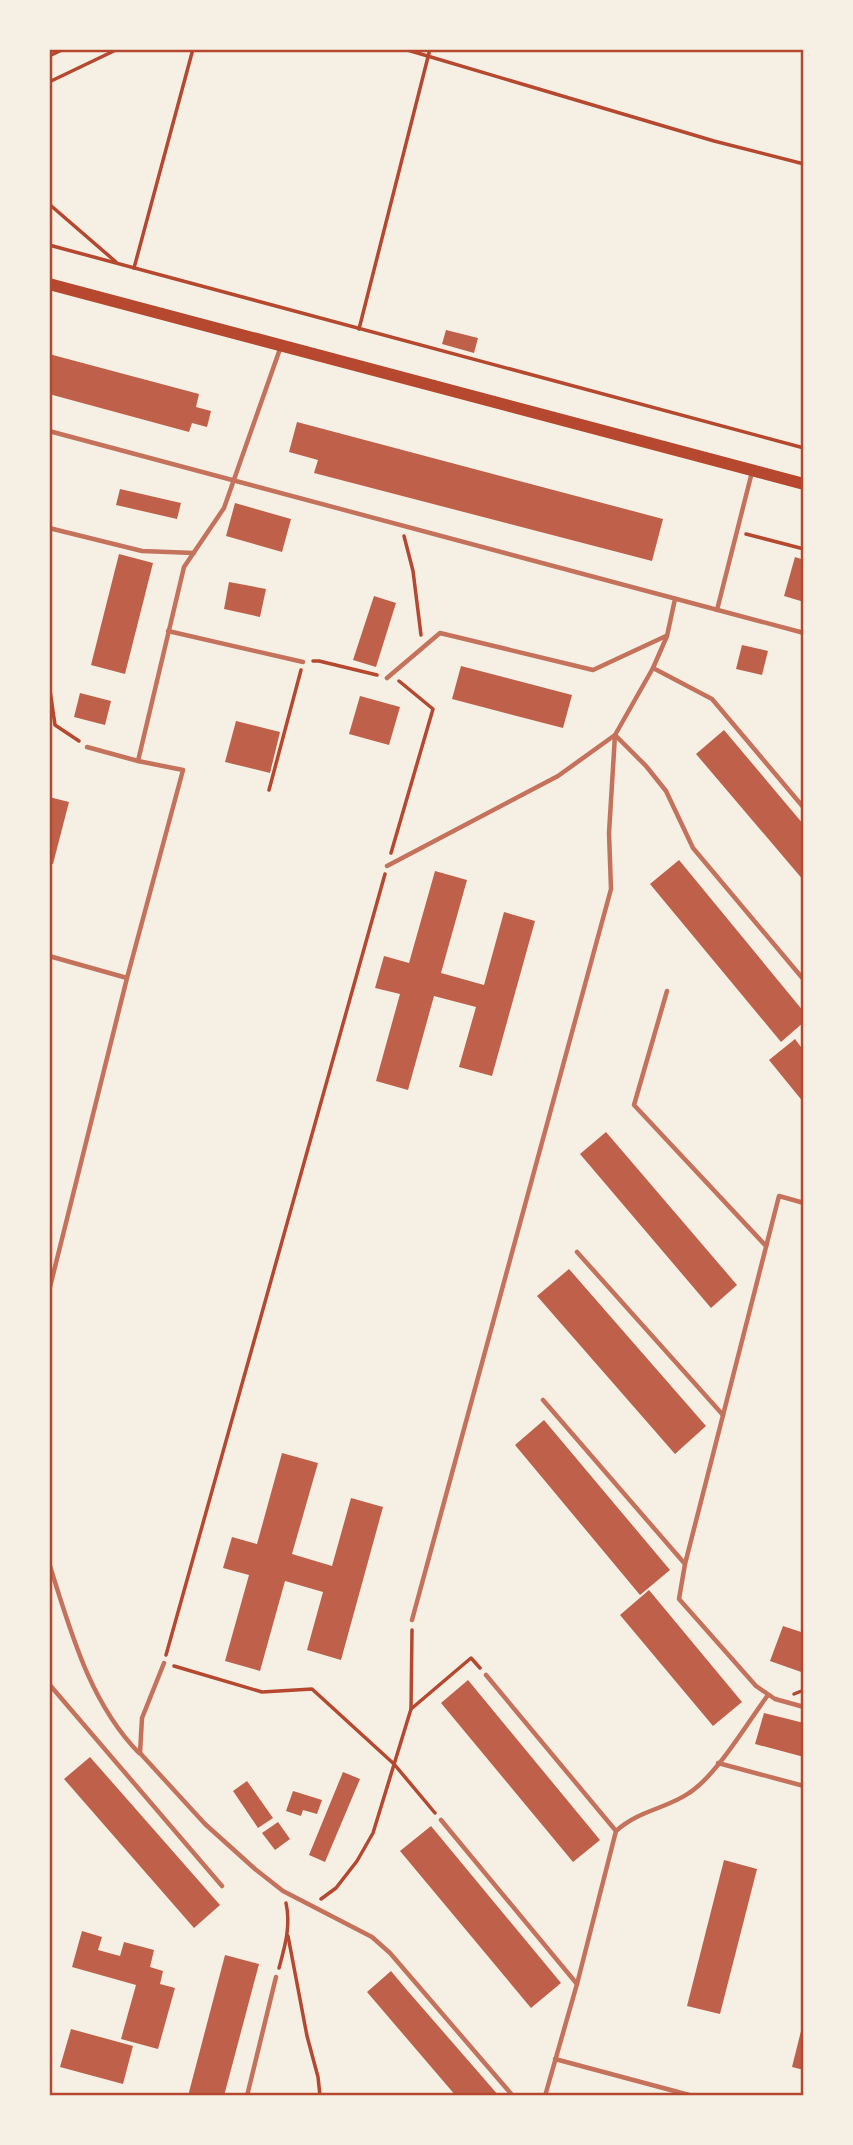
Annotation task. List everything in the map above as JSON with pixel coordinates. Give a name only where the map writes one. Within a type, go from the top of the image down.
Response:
[{"type":"main road","points":[[49,284],[804,484]]},
{"type":"lane","points":[[138,761],[184,567],[223,508],[282,345]]},
{"type":"lane","points":[[49,431],[804,633]]},
{"type":"lane","points":[[717,610],[753,470]]},
{"type":"lane","points":[[49,528],[142,551],[195,554]]},
{"type":"lane","points":[[387,866],[558,776],[615,735],[653,668],[667,636],[676,599]]},
{"type":"lane","points":[[169,631],[303,662]]},
{"type":"lane","points":[[387,678],[440,633],[593,670],[667,636]]},
{"type":"lane","points":[[653,668],[712,699],[804,808]]},
{"type":"lane","points":[[615,735],[666,791],[693,848],[804,979]]},
{"type":"lane","points":[[412,1620],[611,889],[609,833],[615,735]]},
{"type":"lane","points":[[49,1291],[127,978],[183,770],[87,747]]},
{"type":"lane","points":[[49,956],[127,978]]},
{"type":"lane","points":[[667,990],[634,1105],[766,1247]]},
{"type":"lane","points":[[804,1203],[779,1196],[685,1564],[679,1599],[756,1686],[775,1699],[804,1707]]},
{"type":"lane","points":[[578,1252],[723,1415]]},
{"type":"lane","points":[[544,1400],[685,1564]]},
{"type":"lane","points":[[49,1563],[73,1637],[99,1698],[121,1734],[205,1824],[255,1869],[283,1891],[372,1937],[390,1953],[513,2096]]},
{"type":"lane","points":[[140,1753],[142,1718],[164,1663]]},
{"type":"lane","points":[[486,1675],[616,1831]]},
{"type":"lane","points":[[49,1684],[222,1886]]},
{"type":"lane","points":[[545,2096],[616,1831],[629,1819],[688,1794],[718,1763],[768,1695]]},
{"type":"lane","points":[[718,1763],[804,1786]]},
{"type":"lane","points":[[441,1820],[577,1984]]},
{"type":"lane","points":[[247,2096],[276,1977]]},
{"type":"lane","points":[[555,2059],[693,2096]]},
{"type":"path","points":[[49,56],[64,49]]},
{"type":"path","points":[[49,82],[118,49]]},
{"type":"path","points":[[134,268],[193,49]]},
{"type":"path","points":[[404,49],[714,141],[804,164]]},
{"type":"path","points":[[359,329],[429,49]]},
{"type":"path","points":[[49,204],[118,264]]},
{"type":"path","points":[[49,245],[804,448]]},
{"type":"path","points":[[402,526],[413,571],[422,648]]},
{"type":"path","points":[[737,532],[804,550]]},
{"type":"path","points":[[270,790],[303,662],[319,661],[387,678]]},
{"type":"path","points":[[406,670],[398,681],[433,709],[164,1663],[262,1692],[312,1689],[394,1764],[441,1820]]},
{"type":"path","points":[[49,683],[55,725],[87,747]]},
{"type":"path","points":[[312,1906],[335,1888],[357,1861],[373,1833],[411,1709],[412,1620]]},
{"type":"path","points":[[411,1709],[471,1658],[486,1675]]},
{"type":"path","points":[[283,1891],[288,1914],[288,1936],[320,2096]]},
{"type":"path","points":[[276,1977],[288,1936]]},
{"type":"building","points":[[446,330],[478,338],[474,353],[442,344]]},
{"type":"building","points":[[49,354],[199,394],[196,407],[211,411],[207,427],[192,423],[189,432],[49,394]]},
{"type":"building","points":[[297,422],[663,519],[652,561],[314,473],[318,460],[289,452]]},
{"type":"building","points":[[120,489],[181,503],[177,519],[116,505]]},
{"type":"building","points":[[235,503],[291,519],[282,552],[226,536]]},
{"type":"building","points":[[119,554],[153,563],[125,674],[91,665]]},
{"type":"building","points":[[795,557],[804,560],[804,602],[784,596]]},
{"type":"building","points":[[229,582],[266,589],[260,617],[224,609]]},
{"type":"building","points":[[374,596],[396,603],[376,667],[353,660]]},
{"type":"building","points":[[742,645],[768,651],[762,675],[736,669]]},
{"type":"building","points":[[461,666],[572,695],[563,728],[452,699]]},
{"type":"building","points":[[80,693],[111,701],[105,725],[74,717]]},
{"type":"building","points":[[360,696],[400,707],[389,745],[349,734]]},
{"type":"building","points":[[236,721],[280,732],[270,773],[225,762]]},
{"type":"building","points":[[724,730],[804,825],[804,881],[696,754]]},
{"type":"building","points":[[49,797],[69,802],[53,864],[49,863]]},
{"type":"building","points":[[679,860],[804,1012],[804,1022],[781,1042],[650,884]]},
{"type":"building","points":[[435,871],[467,880],[441,973],[484,985],[504,912],[535,921],[492,1076],[459,1067],[476,1007],[434,996],[408,1090],[376,1081],[400,994],[375,988],[384,956],[409,963]]},
{"type":"building","points":[[795,1039],[804,1051],[804,1103],[769,1060]]},
{"type":"building","points":[[606,1132],[737,1285],[711,1308],[580,1154]]},
{"type":"building","points":[[569,1269],[706,1426],[675,1454],[537,1296]]},
{"type":"building","points":[[544,1420],[670,1570],[640,1595],[515,1445]]},
{"type":"building","points":[[282,1453],[318,1463],[292,1554],[332,1566],[351,1498],[383,1507],[341,1660],[307,1650],[323,1592],[285,1581],[260,1671],[225,1661],[249,1575],[223,1568],[232,1537],[257,1544]]},
{"type":"building","points":[[649,1590],[742,1702],[713,1726],[620,1615]]},
{"type":"building","points":[[783,1626],[804,1633],[804,1673],[770,1661]]},
{"type":"building","points":[[468,1680],[600,1840],[573,1862],[441,1703]]},
{"type":"building","points":[[764,1713],[804,1723],[804,1757],[755,1744]]},
{"type":"building","points":[[90,1757],[220,1905],[194,1928],[64,1779]]},
{"type":"building","points":[[343,1772],[360,1779],[325,1862],[309,1855]]},
{"type":"building","points":[[247,1781],[273,1818],[258,1828],[233,1791]]},
{"type":"building","points":[[293,1791],[322,1800],[317,1814],[303,1810],[301,1816],[286,1811]]},
{"type":"building","points":[[278,1822],[290,1839],[275,1850],[262,1833]]},
{"type":"building","points":[[431,1826],[561,1983],[531,2008],[400,1851]]},
{"type":"building","points":[[724,1860],[757,1869],[720,2014],[687,2006]]},
{"type":"building","points":[[82,1931],[102,1937],[98,1950],[120,1956],[124,1942],[154,1950],[150,1967],[163,1971],[160,1984],[175,1988],[158,2049],[121,2039],[136,1985],[72,1967]]},
{"type":"building","points":[[225,1955],[259,1964],[224,2096],[188,2096]]},
{"type":"building","points":[[391,1971],[499,2096],[456,2096],[367,1992]]},
{"type":"building","points":[[804,2023],[804,2070],[792,2067]]},
{"type":"building","points":[[71,2029],[133,2046],[123,2084],[60,2067]]}]
